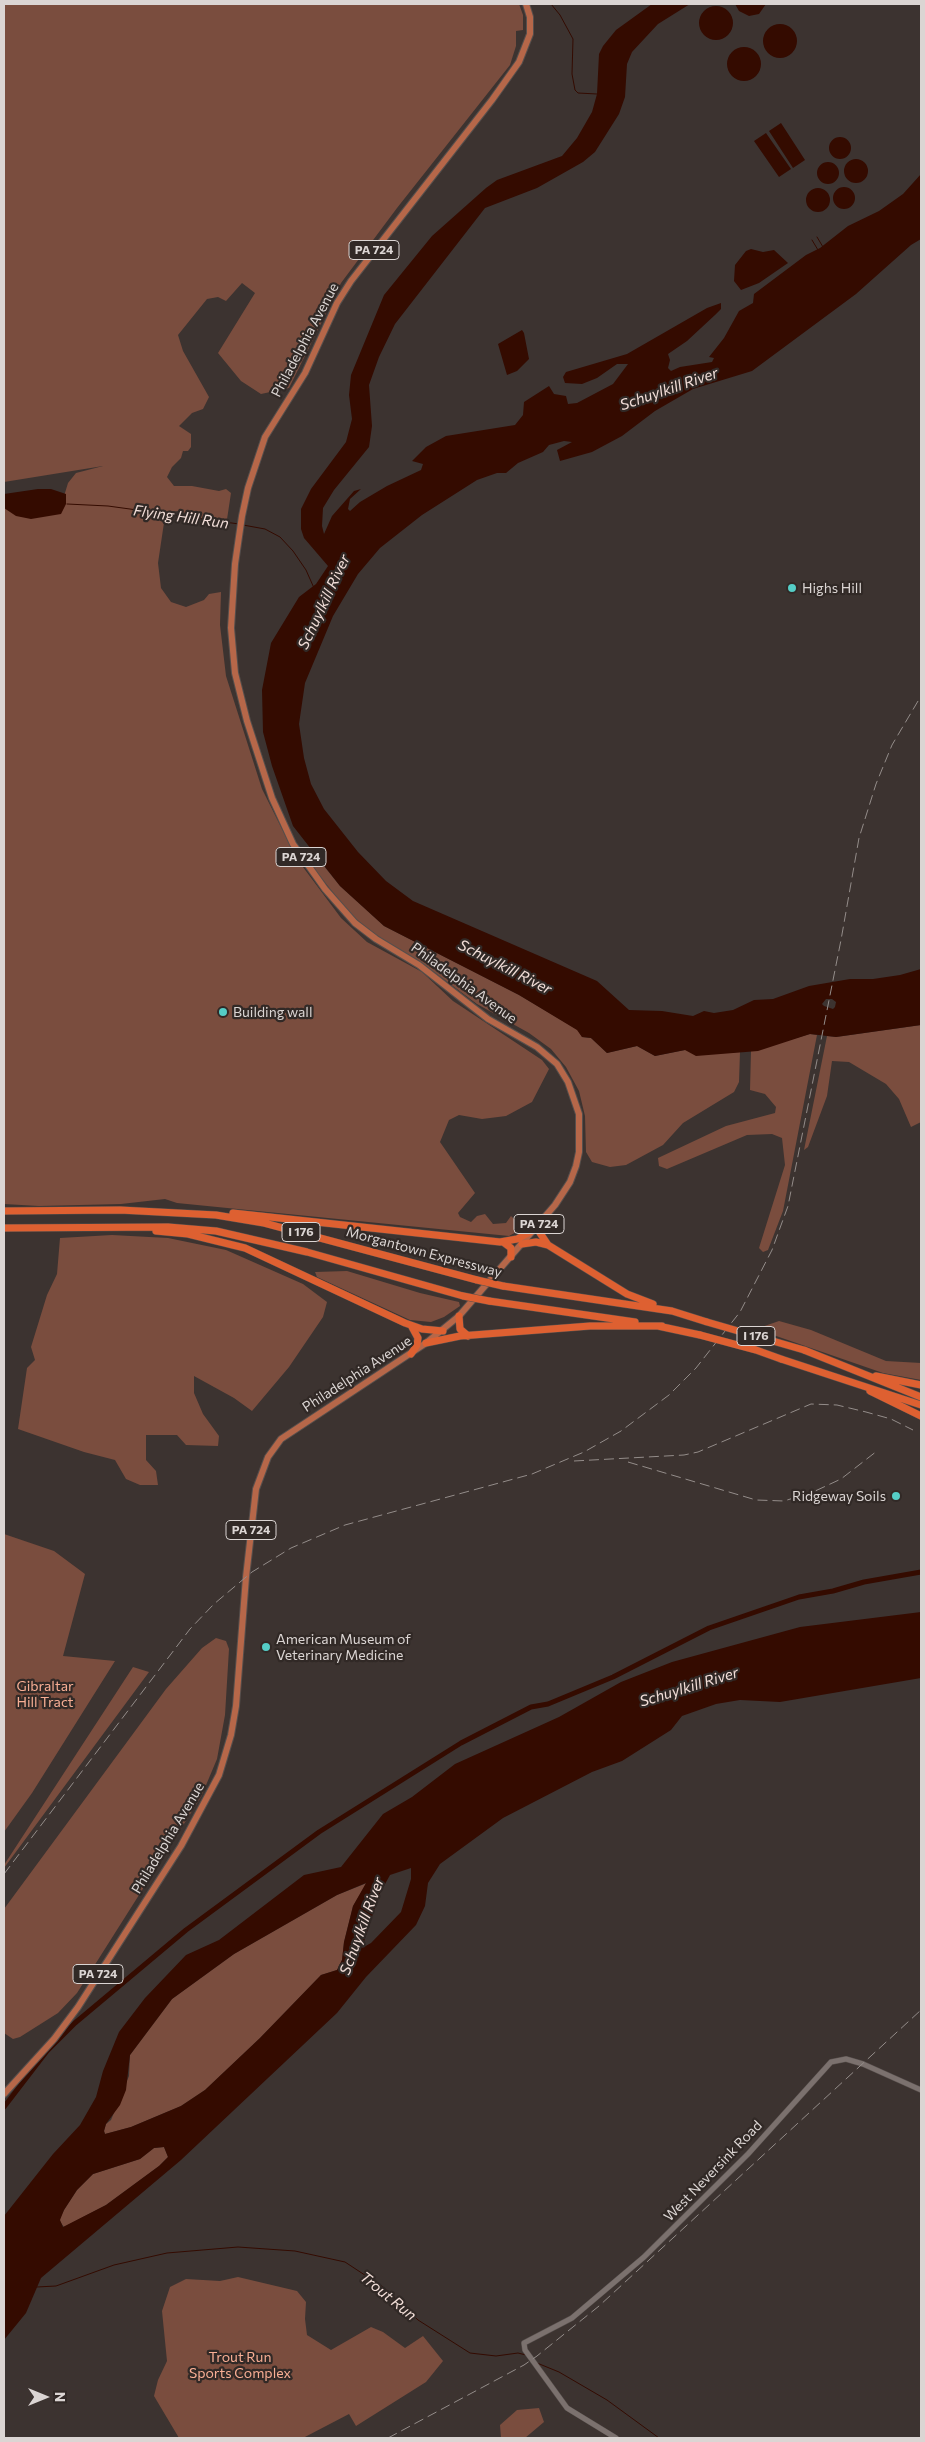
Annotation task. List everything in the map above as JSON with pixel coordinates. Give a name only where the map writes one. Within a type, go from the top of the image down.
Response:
[{"type":"highway","points":[[120,1210],[184,1209],[503,1242],[517,1239],[534,1230]]},
{"type":"highway","name":"Morgantown Expressway","points":[[4,1211],[120,1210],[216,1215],[264,1223],[503,1286],[672,1311],[804,1350],[831,1361]]},
{"type":"highway","points":[[540,1223],[540,1233],[548,1245]]},
{"type":"highway","name":"I 176","points":[[4,1228],[168,1227],[216,1231],[260,1240],[463,1296],[662,1326],[756,1350],[814,1369]]},
{"type":"highway","points":[[121,1228],[188,1234],[245,1248],[410,1325],[427,1330],[443,1331]]},
{"type":"highway","points":[[503,1242],[509,1246],[511,1257]]},
{"type":"highway","points":[[522,1244],[536,1242],[548,1245],[633,1297],[672,1311]]},
{"type":"highway","points":[[459,1316],[460,1329],[468,1336]]},
{"type":"highway","points":[[410,1325],[418,1338],[417,1345],[411,1354]]},
{"type":"highway","points":[[426,1343],[468,1336],[590,1326],[662,1326]]},
{"type":"highway","points":[[831,1361],[882,1377],[921,1385]]},
{"type":"highway","points":[[831,1361],[921,1398]]},
{"type":"highway","points":[[814,1369],[921,1405]]},
{"type":"highway","points":[[814,1369],[865,1389],[921,1416]]},
{"type":"main road","name":"Philadelphia Avenue","points":[[4,2094],[54,2039],[78,2007],[181,1846],[219,1775],[229,1743],[236,1706],[256,1489],[268,1457],[281,1439],[411,1354],[443,1331],[459,1316],[540,1223],[570,1182],[579,1152],[579,1114],[568,1082],[545,1052],[488,1019],[419,965],[376,939],[356,923],[325,889],[293,844],[281,821],[260,765],[235,673],[231,628],[242,516],[248,488],[265,437],[305,373],[346,288],[520,62],[530,34],[530,18],[526,4]]},
{"type":"street","name":"West Neversink Road","points":[[616,2438],[574,2413],[561,2401],[525,2350],[524,2344],[572,2318],[644,2257],[748,2154],[831,2062],[846,2059],[863,2064],[921,2090]]},
{"type":"green space","points":[[4,4],[519,4],[523,15],[523,30],[516,31],[516,46],[510,65],[397,208],[341,283],[289,388],[261,394],[241,381],[218,353],[255,293],[242,283],[226,301],[218,297],[207,299],[178,335],[183,351],[209,397],[203,409],[192,413],[179,426],[191,434],[191,447],[188,451],[183,451],[181,458],[172,467],[167,477],[174,486],[192,486],[219,491],[226,489],[231,493],[226,526],[211,526],[198,516],[177,511],[165,516],[158,563],[161,588],[171,602],[186,607],[204,600],[209,594],[221,592],[220,625],[226,676],[262,789],[297,859],[341,918],[367,942],[422,972],[453,1001],[542,1060],[549,1069],[532,1102],[506,1116],[482,1119],[459,1115],[449,1120],[440,1142],[475,1193],[458,1213],[460,1217],[471,1222],[477,1216],[485,1214],[493,1224],[506,1223],[511,1216],[519,1224],[518,1231],[509,1236],[177,1203],[165,1199],[121,1204],[39,1206],[4,1204],[4,505],[61,506],[68,483],[76,473],[103,466],[4,482]]},
{"type":"green space","points":[[315,855],[340,886],[384,926],[519,995],[578,1030],[582,1037],[591,1038],[607,1053],[637,1046],[655,1056],[685,1050],[723,1053],[740,1052],[739,1082],[734,1092],[683,1123],[663,1145],[626,1165],[610,1167],[592,1162],[586,1152],[585,1116],[579,1091],[566,1067],[551,1049],[529,1033],[477,1004],[422,963],[376,935],[351,915],[307,860]]},
{"type":"green space","points":[[921,1025],[921,1122],[911,1127],[899,1099],[886,1084],[849,1062],[832,1061],[827,1096],[808,1147],[804,1150],[827,1036],[836,1037]]},
{"type":"green space","points":[[810,1034],[817,1035],[783,1211],[768,1250],[763,1252],[759,1248],[785,1165],[782,1138],[772,1134],[747,1135],[667,1169],[659,1166],[658,1158],[726,1126],[775,1113],[776,1107],[765,1094],[750,1090],[751,1051]]},
{"type":"green space","points":[[112,1235],[168,1238],[226,1250],[303,1284],[327,1302],[323,1317],[289,1367],[252,1411],[234,1398],[194,1376],[194,1393],[203,1414],[219,1436],[218,1446],[186,1445],[177,1435],[146,1435],[146,1460],[156,1471],[158,1485],[140,1485],[126,1479],[115,1460],[84,1452],[18,1429],[27,1368],[35,1360],[31,1347],[47,1295],[57,1274],[60,1238]]},
{"type":"green space","points":[[347,1271],[420,1293],[459,1302],[460,1306],[444,1317],[431,1322],[410,1320],[317,1277],[315,1272]]},
{"type":"green space","points":[[779,1321],[811,1330],[886,1361],[921,1363],[921,1380],[883,1373],[756,1329]]},
{"type":"green space","name":"Gibraltar Hill Tract","points":[[4,1534],[54,1551],[85,1574],[63,1656],[115,1661],[32,1793],[4,1832]]},
{"type":"green space","points":[[216,1638],[226,1641],[229,1649],[225,1715],[217,1759],[201,1797],[77,1993],[58,2013],[20,2037],[13,2039],[4,2033],[4,1909],[166,1689],[202,1648]]},
{"type":"green space","name":"Gibraltar Hill Tract","points":[[133,1667],[149,1672],[4,1868],[4,1865]]},
{"type":"green space","points":[[367,1883],[353,1906],[344,1942],[342,1960],[337,1970],[321,1975],[260,2038],[205,2090],[181,2106],[131,2127],[105,2134],[106,2124],[111,2120],[129,2076],[130,2055],[172,1999],[234,1954],[337,1895]]},
{"type":"green space","points":[[164,2147],[168,2157],[159,2166],[106,2205],[64,2227],[59,2220],[64,2210],[77,2190],[93,2174],[140,2159],[154,2148]]},
{"type":"green space","name":"Trout Run Sports Complex","points":[[238,2277],[297,2291],[306,2302],[305,2319],[307,2335],[331,2350],[371,2327],[383,2332],[405,2348],[423,2336],[443,2361],[426,2382],[356,2426],[349,2414],[303,2438],[179,2438],[154,2396],[158,2380],[167,2361],[162,2311],[170,2287],[186,2279],[220,2281]]},
{"type":"green space","points":[[539,2408],[544,2422],[525,2438],[501,2438],[500,2425],[517,2410]]},
{"type":"water","name":"Schuylkill River","points":[[652,4],[690,4],[658,24],[632,52],[627,64],[625,97],[619,114],[595,152],[583,162],[537,188],[485,208],[395,324],[379,357],[369,385],[372,426],[369,447],[334,490],[323,508],[322,526],[324,534],[332,516],[354,491],[361,489],[350,499],[348,509],[350,511],[360,502],[387,486],[421,470],[423,464],[412,461],[426,447],[446,436],[515,425],[523,415],[524,402],[549,386],[554,394],[566,396],[568,404],[577,403],[613,384],[628,364],[617,364],[597,378],[582,384],[565,383],[563,377],[566,372],[627,354],[707,308],[721,303],[721,309],[715,315],[687,341],[668,354],[670,360],[668,368],[671,371],[680,367],[712,362],[714,358],[709,357],[724,338],[739,311],[753,303],[754,294],[848,226],[879,211],[903,194],[921,174],[921,239],[911,245],[856,294],[752,371],[693,389],[655,411],[622,436],[592,452],[560,461],[557,450],[572,442],[564,441],[549,445],[543,452],[518,463],[506,473],[497,473],[477,480],[422,515],[380,548],[358,574],[333,616],[305,683],[299,724],[304,758],[311,784],[324,809],[358,852],[386,881],[413,901],[597,981],[629,1010],[662,1011],[693,1016],[704,1011],[714,1013],[733,1010],[754,1000],[773,999],[809,986],[850,979],[873,979],[900,975],[921,969],[921,1025],[836,1037],[810,1034],[758,1051],[696,1056],[685,1050],[655,1056],[637,1046],[607,1053],[591,1038],[582,1037],[577,1030],[519,995],[384,926],[340,886],[293,826],[272,766],[263,732],[262,690],[271,643],[299,597],[316,584],[328,566],[304,538],[301,529],[301,509],[311,489],[346,442],[352,419],[349,395],[351,375],[384,295],[432,236],[486,188],[497,180],[562,156],[577,138],[592,112],[597,94],[599,54],[616,30]],"holes":[[[826,999],[832,999],[836,1002],[833,1009],[822,1004]]]},
{"type":"water","points":[[735,4],[766,4],[759,14],[749,16],[739,11]]},
{"type":"water","points":[[716,6],[728,11],[733,23],[728,35],[716,40],[704,35],[699,23],[704,11]]},
{"type":"water","points":[[780,24],[792,29],[797,41],[792,53],[780,58],[768,53],[763,41],[768,29]]},
{"type":"water","points":[[744,47],[756,52],[761,64],[756,76],[744,81],[732,76],[727,64],[732,52]]},
{"type":"water","points":[[781,123],[805,160],[793,168],[769,131]]},
{"type":"water","points":[[766,133],[791,169],[779,177],[754,141]]},
{"type":"water","points":[[836,137],[844,137],[851,144],[851,152],[844,159],[836,159],[829,152],[829,144]]},
{"type":"water","points":[[856,159],[861,160],[867,166],[867,176],[861,182],[856,183],[851,182],[845,176],[844,171],[845,166],[851,160]]},
{"type":"water","points":[[828,162],[836,165],[839,173],[836,181],[828,184],[820,181],[817,173],[820,165]]},
{"type":"water","points":[[844,187],[852,190],[855,198],[852,206],[844,209],[836,206],[833,198],[836,190]]},
{"type":"water","points":[[818,188],[823,189],[829,195],[829,205],[823,211],[818,212],[813,211],[807,205],[806,200],[807,195],[813,189]]},
{"type":"water","points":[[751,249],[763,252],[774,250],[788,263],[759,283],[741,290],[734,281],[735,265],[746,251]]},
{"type":"water","points":[[522,330],[529,359],[517,371],[507,375],[498,344]]},
{"type":"water","points":[[51,489],[66,494],[66,504],[61,514],[31,519],[16,516],[4,508],[4,494]]},
{"type":"water","name":"Schuylkill River","points":[[921,1612],[921,1678],[780,1702],[740,1700],[716,1704],[682,1716],[671,1730],[622,1761],[592,1772],[503,1818],[440,1864],[428,1883],[425,1906],[416,1925],[366,1977],[337,2013],[181,2160],[41,2278],[26,2313],[4,2340],[4,2216],[53,2154],[80,2125],[96,2097],[103,2071],[119,2032],[145,1998],[186,1955],[219,1940],[304,1875],[341,1867],[383,1814],[412,1797],[455,1764],[559,1717],[621,1682],[672,1662],[800,1627]],"holes":[[[411,1868],[411,1879],[401,1912],[371,1943],[362,1948],[379,1895],[390,1875]],[[366,1883],[353,1906],[344,1942],[342,1960],[337,1970],[321,1975],[260,2038],[205,2090],[181,2106],[131,2127],[105,2134],[106,2124],[120,2105],[126,2090],[130,2055],[172,1999],[234,1954],[337,1895]],[[164,2147],[168,2157],[159,2166],[106,2205],[63,2227],[60,2220],[64,2210],[77,2190],[93,2174],[140,2159],[154,2148]]]},
{"type":"waterway","points":[[551,4],[560,15],[573,39],[572,74],[575,90],[578,93],[597,94]]},
{"type":"waterway","points":[[817,237],[823,247]]},
{"type":"waterway","points":[[812,240],[818,250]]},
{"type":"waterway","name":"Flying Hill Run","points":[[67,504],[108,506],[239,524]]},
{"type":"waterway","name":"Flying Hill Run","points":[[243,525],[265,529],[280,537],[293,551],[306,570],[314,588]]},
{"type":"waterway","points":[[4,2107],[47,2051],[75,2023],[186,1930],[319,1832],[461,1743],[531,1707],[548,1704],[613,1677],[709,1628],[799,1597],[833,1591],[864,1582],[921,1572]]},
{"type":"waterway","name":"Trout Run","points":[[37,2287],[56,2286],[114,2265],[167,2253],[238,2247],[295,2251],[345,2262],[383,2287],[418,2320],[470,2353],[496,2356],[518,2353],[526,2355]]},
{"type":"waterway","name":"Trout Run","points":[[537,2363],[559,2372],[607,2400],[659,2438]]},
{"type":"railway","points":[[4,1874],[190,1629],[214,1604],[252,1572],[291,1548],[345,1525],[532,1474],[584,1452],[621,1431],[669,1395],[696,1368],[740,1312],[772,1250],[788,1206],[841,940],[859,838],[876,784],[892,745],[921,696]]},
{"type":"railway","points":[[574,1461],[684,1455],[698,1452],[811,1404],[837,1405],[866,1412],[891,1419],[913,1430]]},
{"type":"railway","points":[[628,1462],[756,1500],[784,1501],[813,1492],[841,1479],[877,1451]]},
{"type":"railway","points":[[388,2438],[524,2365],[537,2356],[599,2306],[921,2010]]},
{"type":"place","name":"Highs Hill","points":[[792,588]]},
{"type":"place","name":"Building wall","points":[[223,1012]]},
{"type":"place","name":"Ridgeway Soils","points":[[896,1496]]},
{"type":"place","name":"American Museum of Veterinary Medicine","points":[[266,1647]]}]
